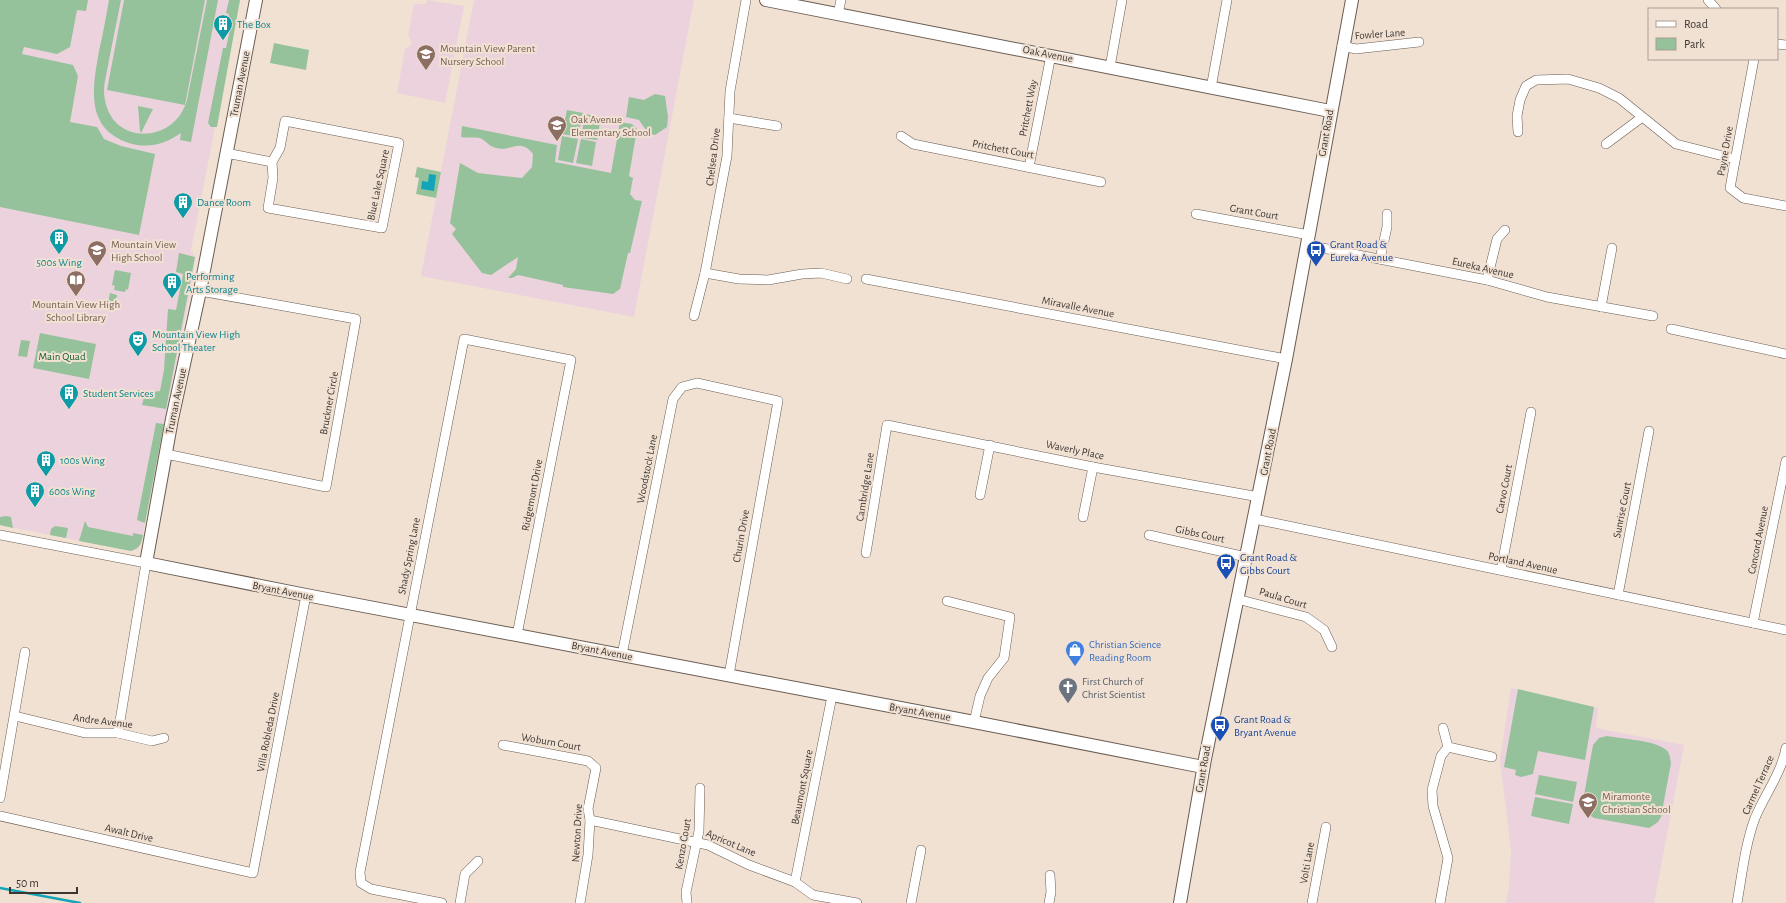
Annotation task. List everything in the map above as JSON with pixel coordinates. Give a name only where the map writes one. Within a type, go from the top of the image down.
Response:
[{"type":"street","name":"Truman Avenue","points":[[118,733],[146,563],[166,454],[200,291],[256,0]]},
{"type":"street","name":"Chelsea Drive","points":[[694,316],[705,273],[727,156],[730,91],[746,0]]},
{"type":"street","name":"Oak Avenue","points":[[766,0],[1051,54],[1211,88],[1330,111]]},
{"type":"street","points":[[838,14],[841,0]]},
{"type":"street","points":[[1110,67],[1122,0]]},
{"type":"street","points":[[1211,88],[1227,0]]},
{"type":"street","name":"Grant Road","points":[[1180,903],[1203,767],[1255,519],[1308,240],[1342,46],[1352,0]]},
{"type":"street","points":[[1708,0],[1715,8]]},
{"type":"street","name":"Fowler Lane","points":[[1342,46],[1356,49],[1419,42]]},
{"type":"street","name":"Pritchett Way","points":[[1029,167],[1051,54]]},
{"type":"street","name":"Payne Drive","points":[[1754,60],[1730,188],[1743,198],[1786,206]]},
{"type":"street","points":[[1518,132],[1517,116],[1520,100],[1526,86],[1536,80],[1568,80],[1599,88],[1619,98],[1641,118],[1676,144],[1735,159]]},
{"type":"street","points":[[729,118],[777,126]]},
{"type":"street","points":[[1606,144],[1641,118]]},
{"type":"street","name":"Blue Lake Square","points":[[285,122],[399,143],[382,228],[268,208],[273,178],[272,162],[280,148],[285,122]]},
{"type":"street","name":"Pritchett Court","points":[[901,136],[913,144],[1101,182]]},
{"type":"street","points":[[226,153],[272,162]]},
{"type":"street","name":"Grant Court","points":[[1196,214],[1308,240]]},
{"type":"street","points":[[1380,259],[1387,214]]},
{"type":"street","points":[[1487,280],[1497,239],[1505,230]]},
{"type":"street","name":"Eureka Avenue","points":[[1308,240],[1380,259],[1487,280],[1547,296],[1653,316]]},
{"type":"street","points":[[1601,307],[1612,248]]},
{"type":"street","points":[[705,273],[738,279],[768,280],[802,274],[821,273],[847,279]]},
{"type":"street","name":"Miravalle Avenue","points":[[866,279],[1286,359]]},
{"type":"street","name":"Bruckner Circle","points":[[166,454],[326,487],[356,318],[200,291]]},
{"type":"street","points":[[1671,329],[1786,354]]},
{"type":"street","name":"Shady Spring Lane","points":[[442,903],[371,889],[361,883],[362,865],[464,339],[571,360]]},
{"type":"street","name":"Ridgemont Drive","points":[[517,635],[571,360]]},
{"type":"street","name":"Woodstock Lane","points":[[622,655],[673,399],[682,387],[697,383],[778,401]]},
{"type":"street","name":"Churin Drive","points":[[729,675],[778,401]]},
{"type":"street","name":"Carvo Court","points":[[1501,570],[1531,412]]},
{"type":"street","name":"Waverly Place","points":[[888,425],[1093,467],[1259,497]]},
{"type":"street","name":"Cambridge Lane","points":[[866,553],[888,425]]},
{"type":"street","name":"Sunrise Court","points":[[1618,595],[1649,431]]},
{"type":"street","points":[[980,495],[990,445]]},
{"type":"street","name":"Concord Avenue","points":[[1753,623],[1786,461]]},
{"type":"street","points":[[1083,517],[1093,467]]},
{"type":"street","name":"Portland Avenue","points":[[1255,519],[1786,630]]},
{"type":"street","name":"Bryant Avenue","points":[[0,535],[1203,767]]},
{"type":"street","name":"Gibbs Court","points":[[1149,535],[1246,557]]},
{"type":"street","name":"Villa Robleda Drive","points":[[253,873],[306,595]]},
{"type":"street","name":"Paula Court","points":[[1237,599],[1306,617],[1324,630],[1332,647]]},
{"type":"street","points":[[947,602],[1010,617],[1004,658],[988,678],[980,696],[974,722]]},
{"type":"street","points":[[0,798],[25,652]]},
{"type":"street","name":"Beaumont Square","points":[[795,882],[832,696]]},
{"type":"street","name":"Andre Avenue","points":[[15,716],[85,733],[118,733],[152,741],[164,738]]},
{"type":"street","points":[[1443,728],[1448,747]]},
{"type":"street","name":"Woburn Court","points":[[502,745],[581,760],[593,764]]},
{"type":"street","points":[[1448,747],[1492,757]]},
{"type":"street","points":[[1440,903],[1448,858],[1433,806],[1432,790],[1440,756],[1448,747]]},
{"type":"street","name":"Carmel Terrace","points":[[1737,903],[1751,831],[1781,768],[1786,748]]},
{"type":"street","name":"Newton Drive","points":[[580,903],[588,855],[590,820],[588,809],[596,775],[596,768],[593,764]]},
{"type":"street","name":"Kenzo Court","points":[[687,903],[686,892],[697,842],[700,788]]},
{"type":"street","name":"Awalt Drive","points":[[0,816],[253,873]]},
{"type":"street","name":"Apricot Lane","points":[[590,820],[697,842],[795,882],[813,895],[857,903]]},
{"type":"street","name":"Volti Lane","points":[[1312,903],[1326,827]]},
{"type":"street","points":[[911,903],[921,850]]},
{"type":"street","points":[[460,903],[465,874],[478,861]]},
{"type":"street","points":[[1049,903],[1051,892],[1050,875]]},
{"type":"shaded area","name":"Mountain View High School","points":[[0,0],[240,0],[191,250],[195,257],[193,277],[141,544],[138,549],[131,551],[0,525]]},
{"type":"shaded area","name":"Mountain View Parent Nursery School","points":[[427,0],[464,6],[445,103],[397,93],[405,49],[410,46],[412,42],[408,35],[414,4],[426,4]]},
{"type":"shaded area","name":"Oak Avenue Elementary School","points":[[474,0],[694,0],[634,317],[421,276]]},
{"type":"shaded area","name":"Miramonte Christian School","points":[[1511,688],[1598,708],[1596,728],[1684,745],[1654,903],[1506,903],[1509,886],[1511,851],[1500,759]]},
{"type":"green space","points":[[0,0],[88,0],[86,11],[77,10],[70,47],[57,54],[24,47],[22,54],[73,65],[78,76],[70,122],[97,127],[104,139],[121,146],[155,154],[139,235],[0,207]]},
{"type":"green space","points":[[109,0],[121,0],[105,80],[105,100],[110,115],[120,126],[131,132],[144,134],[158,131],[170,125],[180,115],[187,100],[207,0],[218,0],[191,142],[180,140],[181,133],[163,143],[143,146],[136,145],[115,136],[104,127],[98,117],[94,92],[95,78]]},
{"type":"green space","points":[[124,0],[205,0],[185,105],[107,90]]},
{"type":"green space","points":[[229,0],[240,0],[217,127],[211,127],[208,123],[223,48],[226,48],[231,26],[227,25],[229,14],[226,13]]},
{"type":"green space","points":[[274,43],[309,50],[306,70],[270,63]]},
{"type":"green space","points":[[655,94],[665,96],[668,117],[667,127],[655,135],[648,133],[639,120],[626,117],[629,97],[644,100]]},
{"type":"green space","points":[[138,106],[153,109],[141,133],[140,131]]},
{"type":"green space","points":[[567,110],[583,113],[578,137],[562,134]]},
{"type":"green space","points":[[585,114],[601,117],[597,140],[581,138]]},
{"type":"green space","points":[[620,122],[632,124],[637,129],[629,176],[633,178],[630,194],[635,200],[642,201],[620,289],[613,294],[563,287],[563,285],[518,275],[508,278],[516,269],[518,257],[491,275],[482,273],[452,234],[456,229],[450,223],[460,163],[478,173],[522,178],[532,167],[533,154],[524,146],[501,149],[492,146],[480,138],[461,137],[462,126],[557,145],[555,162],[611,173]]},
{"type":"green space","points":[[562,136],[578,139],[573,163],[558,160]]},
{"type":"green space","points":[[581,139],[596,142],[592,166],[576,163]]},
{"type":"green space","points":[[417,167],[441,172],[436,198],[416,194],[419,178],[415,177]]},
{"type":"green space","points":[[179,253],[195,257],[166,409],[142,405],[145,393],[160,391],[164,370],[168,309],[176,310],[183,274],[176,272]]},
{"type":"green space","points":[[115,270],[131,273],[128,290],[126,289],[125,292],[114,290],[115,286],[112,285]]},
{"type":"green space","points":[[110,293],[117,295],[115,310],[107,308]]},
{"type":"green space","name":"Main Quad","points":[[40,333],[96,344],[89,379],[33,368]]},
{"type":"green space","points":[[21,340],[30,341],[27,357],[18,356]]},
{"type":"green space","points":[[156,423],[164,424],[145,523],[137,520]]},
{"type":"green space","points":[[0,517],[11,517],[13,528],[0,525]]},
{"type":"green space","points":[[85,521],[88,527],[133,536],[133,533],[143,535],[141,543],[138,547],[131,551],[79,541]]},
{"type":"green space","points":[[55,526],[68,528],[66,538],[50,535],[51,529]]},
{"type":"green space","points":[[1518,689],[1594,707],[1585,760],[1538,751],[1533,774],[1521,777],[1515,775],[1516,770],[1504,767]]},
{"type":"green space","points":[[1607,736],[1653,744],[1660,746],[1669,753],[1671,763],[1661,817],[1658,822],[1649,828],[1594,818],[1586,813],[1583,801],[1593,745],[1599,738]]},
{"type":"green space","points":[[1539,775],[1577,782],[1573,802],[1535,794]]},
{"type":"green space","points":[[1535,797],[1573,804],[1569,824],[1531,816]]},
{"type":"water","points":[[429,174],[436,175],[434,191],[421,189],[422,181],[428,182]]},
{"type":"waterway","points":[[0,888],[80,903]]},
{"type":"place","name":"The Box","points":[[223,41]]},
{"type":"place","name":"Mountain View Parent Nursery School","points":[[426,71]]},
{"type":"place","name":"Oak Avenue Elementary School","points":[[557,142]]},
{"type":"place","name":"Dance Room","points":[[183,219]]},
{"type":"place","name":"500s Wing","points":[[59,255]]},
{"type":"place","name":"Mountain View High School","points":[[97,267]]},
{"type":"place","name":"Grant Road & Eureka Avenue","points":[[1316,267]]},
{"type":"place","name":"Mountain View High School Library","points":[[76,297]]},
{"type":"place","name":"Performing Arts Storage","points":[[172,299]]},
{"type":"place","name":"Mountain View High School Theater","points":[[138,357]]},
{"type":"place","name":"Student Services","points":[[69,410]]},
{"type":"place","name":"100s Wing","points":[[46,477]]},
{"type":"place","name":"600s Wing","points":[[35,508]]},
{"type":"place","name":"Grant Road & Gibbs Court","points":[[1226,580]]},
{"type":"place","name":"Christian Science Reading Room","points":[[1075,667]]},
{"type":"place","name":"First Church of Christ Scientist","points":[[1068,704]]},
{"type":"place","name":"Grant Road & Bryant Avenue","points":[[1220,742]]},
{"type":"place","name":"Miramonte Christian School","points":[[1588,819]]}]
